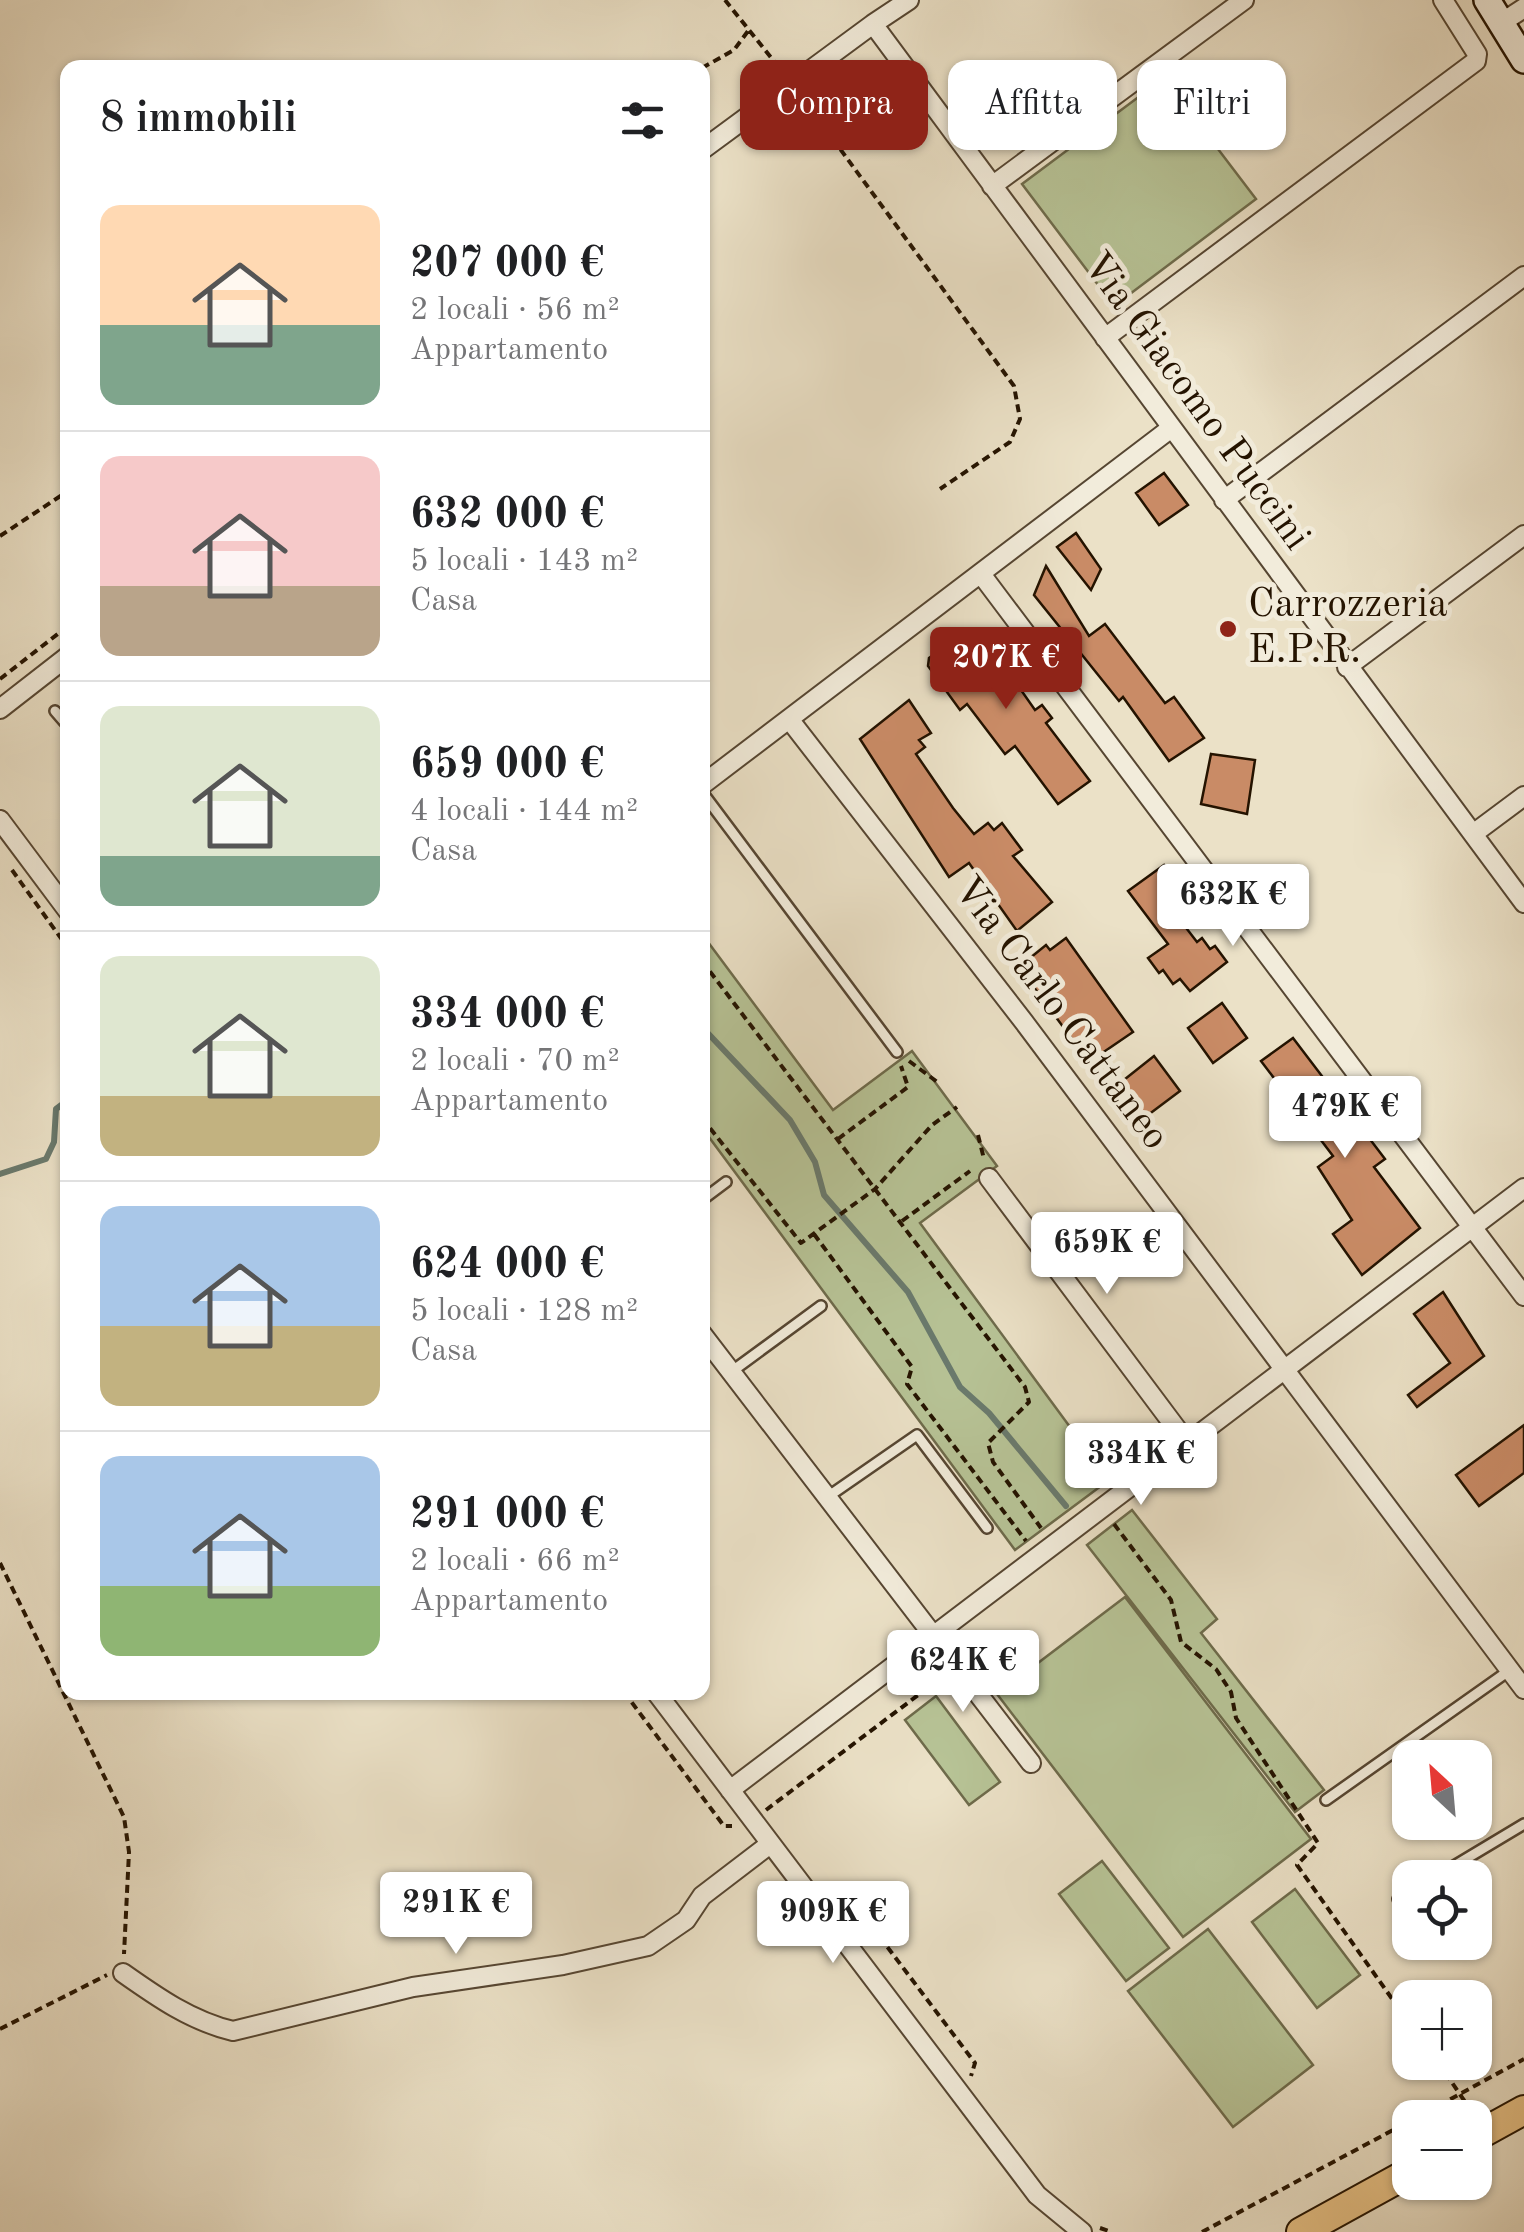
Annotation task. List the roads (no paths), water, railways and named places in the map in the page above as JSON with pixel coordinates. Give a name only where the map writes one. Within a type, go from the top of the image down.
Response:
[{"type":"main road","points":[[1492,2127],[1524,2110]]},
{"type":"main road","points":[[1301,2232],[1392,2182]]},
{"type":"street","points":[[710,143],[785,75],[909,0]]},
{"type":"street","points":[[992,186],[1244,0]]},
{"type":"street","points":[[1105,338],[1476,61],[1477,54],[1443,0]]},
{"type":"street","points":[[1487,0],[1521,49]]},
{"type":"street","points":[[1501,23],[1524,8]]},
{"type":"street","name":"Via Giacomo Puccini","points":[[873,24],[1524,903]]},
{"type":"street","points":[[1224,500],[1524,276]]},
{"type":"street","points":[[710,782],[1170,429]]},
{"type":"street","points":[[1347,667],[1524,535]]},
{"type":"street","points":[[981,574],[1524,1296]]},
{"type":"street","points":[[0,709],[60,662]]},
{"type":"street","name":"Via Carlo Cattaneo","points":[[789,719],[1024,1022],[1524,1689]]},
{"type":"street","points":[[1473,834],[1524,796]]},
{"type":"street","points":[[0,820],[60,900]]},
{"type":"street","points":[[989,1178],[1188,1444]]},
{"type":"street","points":[[730,1790],[1524,1188]]},
{"type":"street","points":[[710,1344],[1031,1763]]},
{"type":"street","points":[[662,1700],[1049,2208],[1082,2232]]},
{"type":"street","points":[[122,1973],[210,2026],[233,2031],[413,1987],[624,1954],[668,1934],[686,1920],[708,1891],[770,1844]]},
{"type":"street","points":[[1049,2208],[1058,2232]]},
{"type":"lane","points":[[55,711],[60,717]]},
{"type":"lane","points":[[710,799],[897,1052]]},
{"type":"lane","points":[[710,1194],[726,1182]]},
{"type":"lane","points":[[731,1372],[821,1306]]},
{"type":"lane","points":[[826,1498],[917,1435],[986,1528]]},
{"type":"lane","points":[[1326,1800],[1510,1670]]},
{"type":"lane","points":[[1464,1860],[1524,1824]]},
{"type":"waterway","points":[[710,1035],[790,1120],[815,1162],[824,1195],[908,1292],[960,1387],[989,1413],[1066,1506]]},
{"type":"waterway","points":[[0,1174],[46,1159],[54,1142],[56,1109],[60,1106]]},
{"type":"place","name":"Carrozzeria E.P.R.","points":[[1228,629]]}]
